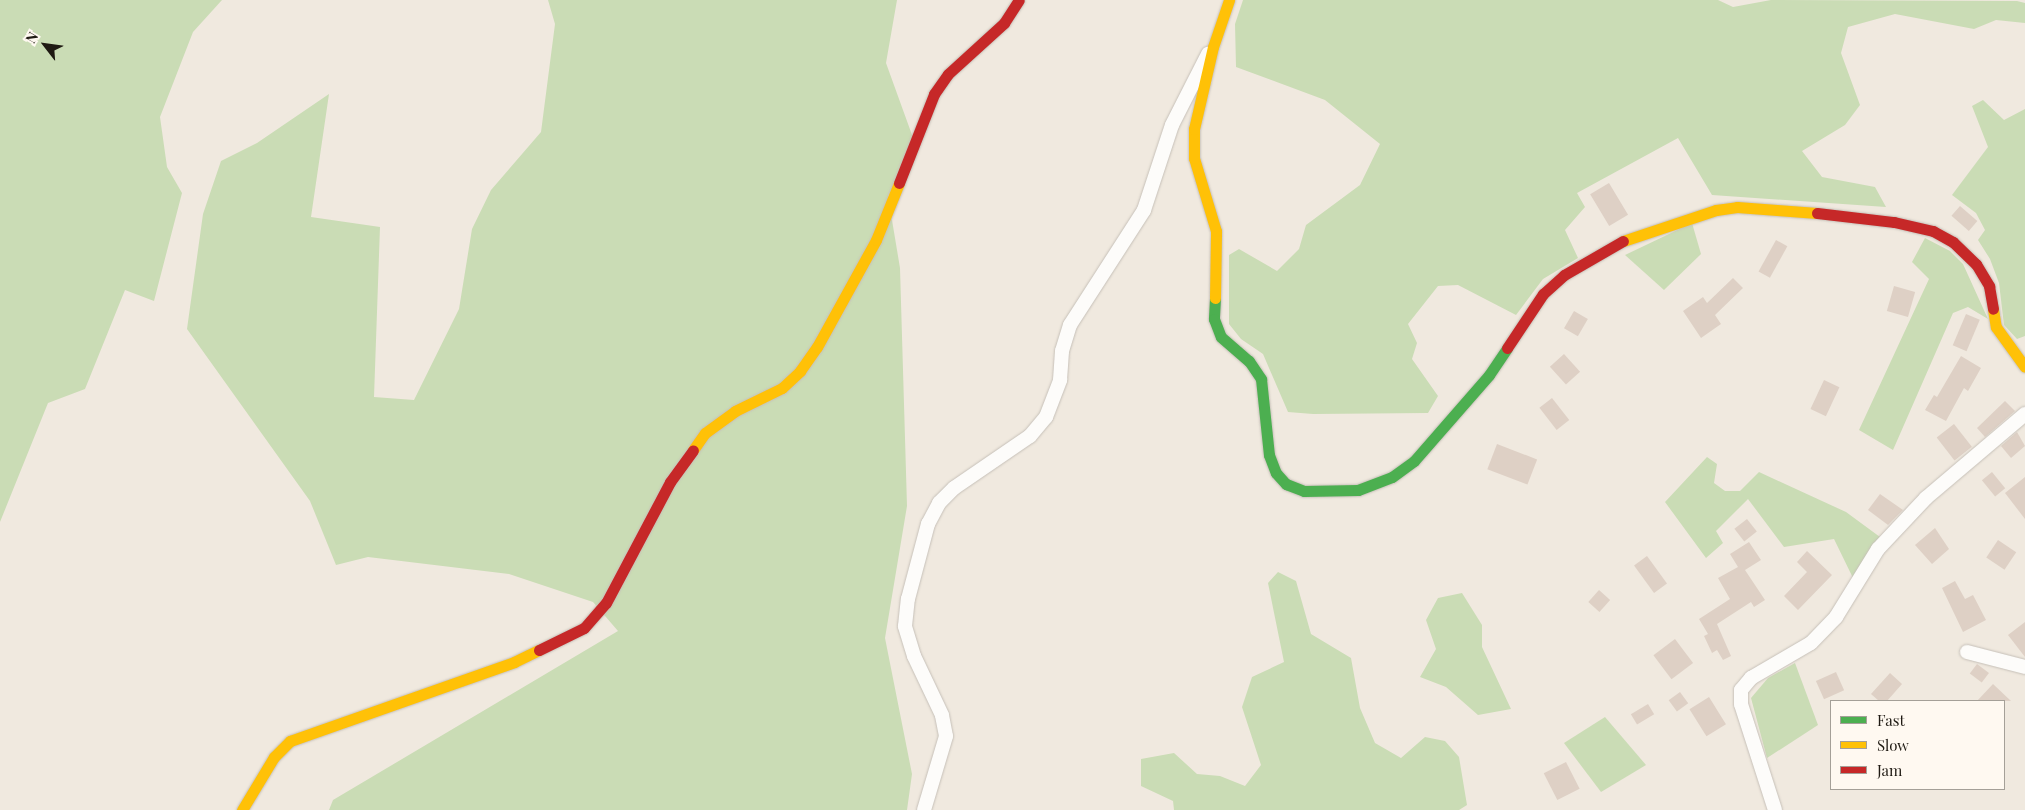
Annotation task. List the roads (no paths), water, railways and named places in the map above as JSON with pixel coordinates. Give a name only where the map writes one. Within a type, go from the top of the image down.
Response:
[{"type":"street","points":[[242,810],[274,757],[290,741],[514,662],[584,628],[606,602],[670,482],[705,433],[735,411],[782,388],[806,363],[876,240],[934,94],[948,74],[1004,23],[1019,0]]},
{"type":"street","points":[[1229,0],[1213,47],[1194,129],[1194,158],[1216,231],[1218,251],[1214,318],[1221,337],[1250,361],[1261,380],[1269,455],[1276,473],[1286,484],[1304,491],[1358,490],[1392,477],[1414,461],[1489,375],[1543,294],[1564,275],[1626,238],[1716,210],[1737,207],[1824,214],[1894,222],[1933,231],[1953,242],[1976,264],[1989,286],[1996,327],[2025,367]]},
{"type":"street","points":[[924,810],[946,736],[942,715],[914,656],[905,626],[908,599],[928,524],[939,503],[954,488],[1030,436],[1046,417],[1060,380],[1062,351],[1070,325],[1144,210],[1172,125],[1213,47]]},
{"type":"street","points":[[1775,810],[1741,704],[1742,690],[1751,678],[1810,644],[1836,617],[1878,548],[1926,498],[2025,414]]},
{"type":"street","points":[[1967,652],[2025,666]]}]
